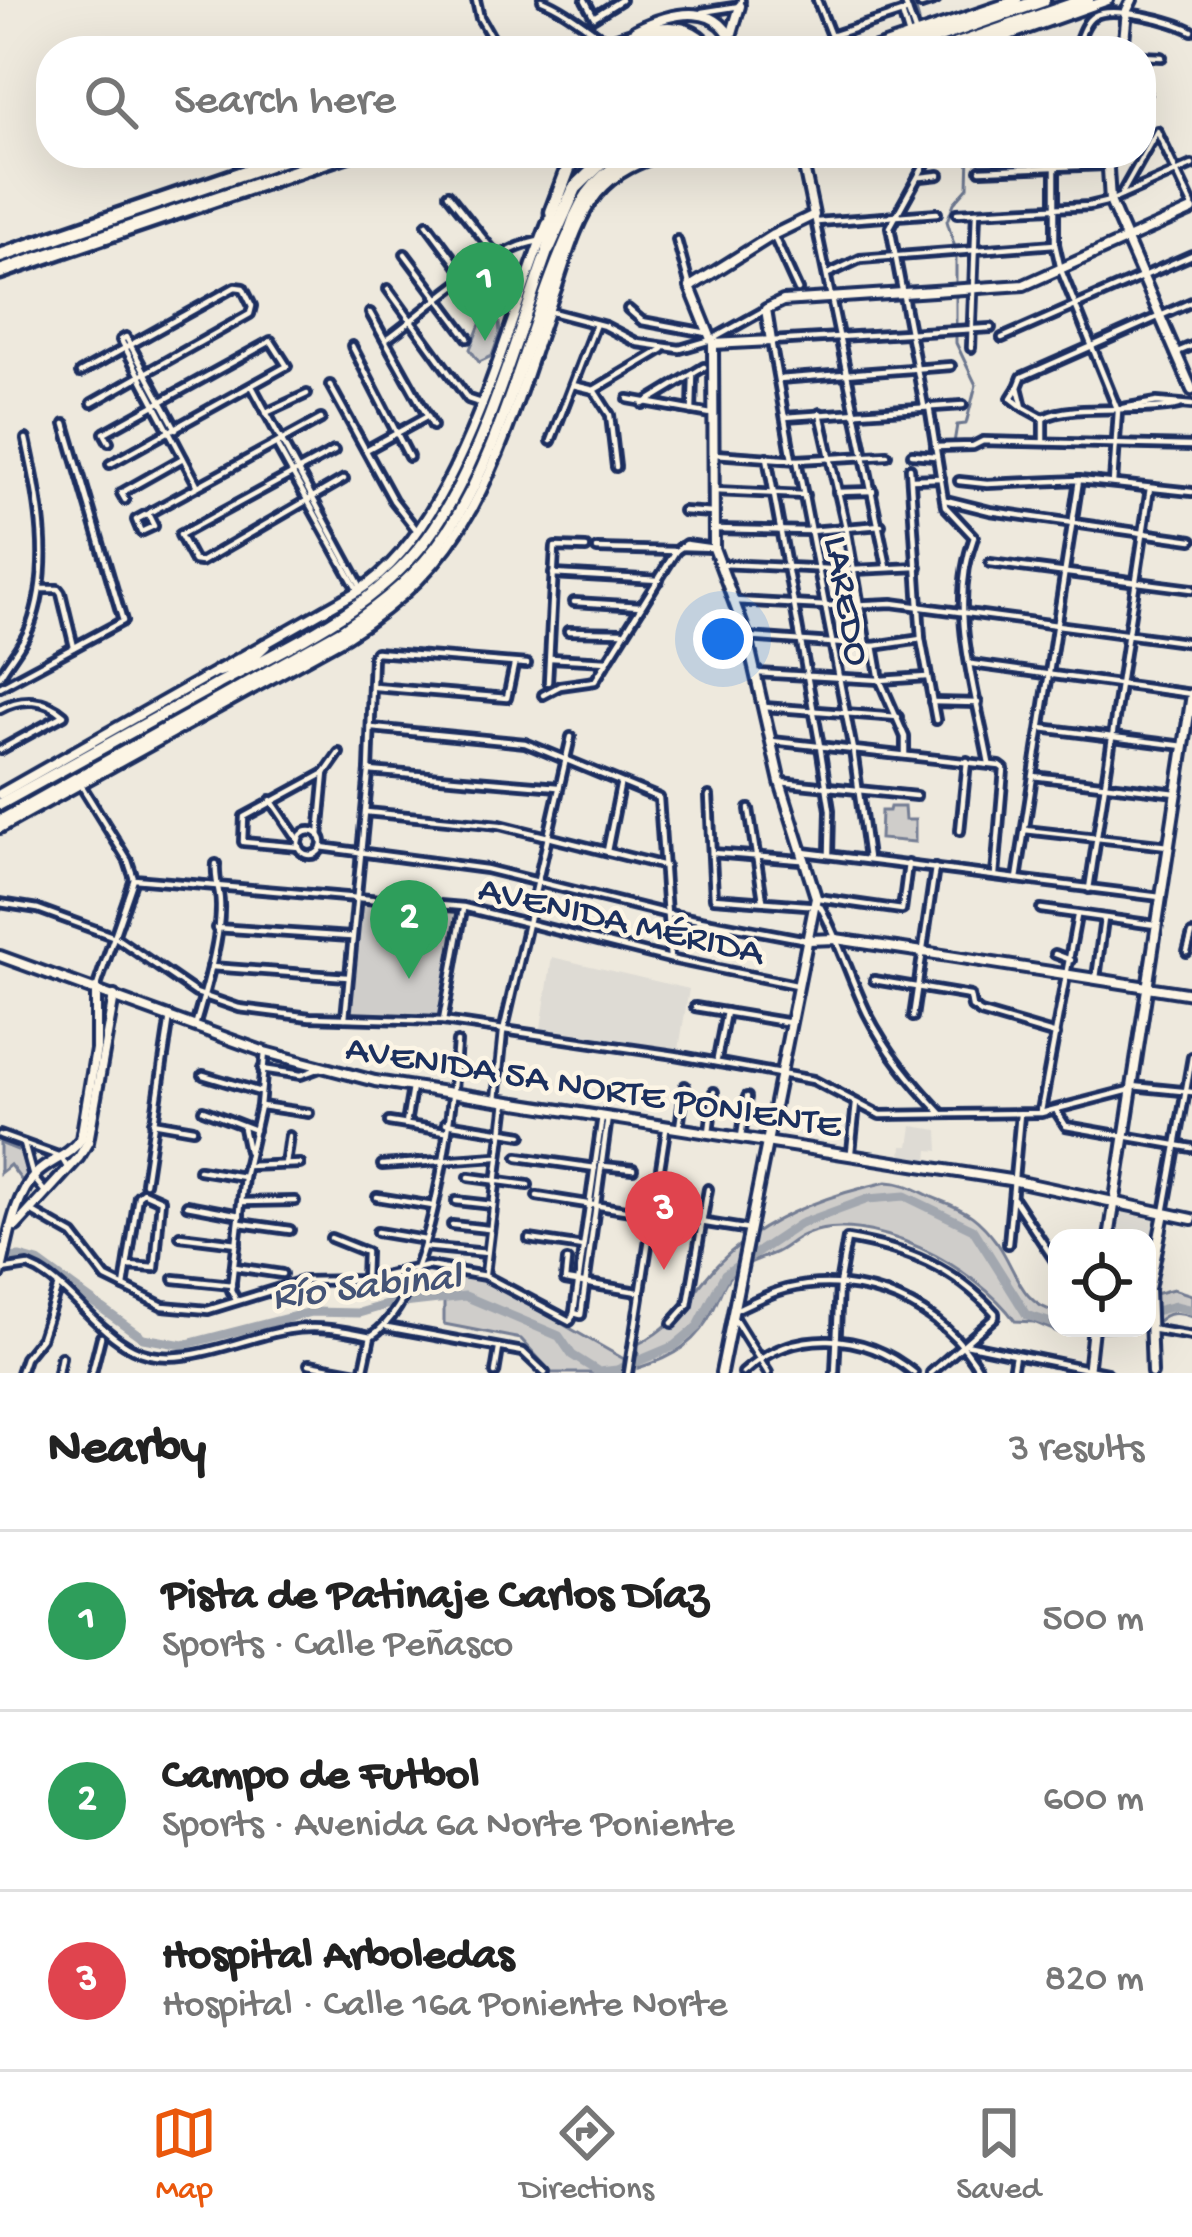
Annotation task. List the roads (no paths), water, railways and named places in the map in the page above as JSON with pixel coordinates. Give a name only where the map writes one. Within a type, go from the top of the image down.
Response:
[{"type":"highway","points":[[970,36],[1030,7],[1088,0]]},
{"type":"highway","points":[[951,36],[992,25],[1030,7]]},
{"type":"highway","points":[[992,25],[1017,28],[1030,7]]},
{"type":"highway","points":[[640,36],[678,28],[697,36]]},
{"type":"highway","points":[[4,262],[260,168]]},
{"type":"highway","points":[[4,262],[302,168]]},
{"type":"highway","points":[[552,212],[568,168]]},
{"type":"highway","points":[[544,245],[574,188],[595,168]]},
{"type":"highway","points":[[571,230],[585,197],[616,168]]},
{"type":"main road","points":[[0,804],[232,677],[371,611],[419,568],[466,500],[490,409],[571,230],[596,195]]},
{"type":"main road","points":[[528,322],[552,212]]},
{"type":"main road","points":[[472,424],[490,409]]},
{"type":"main road","points":[[219,671],[268,662]]},
{"type":"main road","points":[[0,825],[252,686],[268,662]]},
{"type":"main road","points":[[231,696],[268,662]]},
{"type":"main road","points":[[232,677],[246,663]]},
{"type":"street","points":[[476,0],[490,36]]},
{"type":"street","points":[[542,0],[605,36]]},
{"type":"street","points":[[585,0],[594,17],[621,0]]},
{"type":"street","points":[[826,0],[817,2],[831,36],[904,12]]},
{"type":"street","points":[[904,0],[911,31]]},
{"type":"street","points":[[921,5],[936,0]]},
{"type":"street","points":[[980,36],[1030,7],[1108,0]]},
{"type":"street","points":[[1120,0],[1129,9]]},
{"type":"street","points":[[626,36],[641,27],[741,3],[732,34]]},
{"type":"street","points":[[1083,36],[1093,16],[1129,9],[1192,31]]},
{"type":"street","points":[[702,12],[722,21],[732,34]]},
{"type":"street","points":[[900,36],[911,31],[992,25]]},
{"type":"street","points":[[1156,57],[1162,57]]},
{"type":"street","points":[[548,310],[638,343],[683,349],[783,301],[1024,285],[1192,208],[1156,131]]},
{"type":"street","points":[[957,213],[1110,201],[1192,165]]},
{"type":"street","points":[[0,794],[219,671],[268,662],[373,620],[427,574],[450,544],[490,470],[578,230],[596,195],[628,168]]},
{"type":"street","points":[[804,168],[887,567]]},
{"type":"street","points":[[924,168],[890,227],[916,368],[934,421],[945,506],[974,537],[962,613],[989,763]]},
{"type":"street","points":[[980,170],[1030,168]]},
{"type":"street","points":[[1055,168],[1055,244],[1061,270],[1118,411],[1113,483]]},
{"type":"street","points":[[1107,168],[1110,201],[1192,390]]},
{"type":"street","points":[[1121,195],[1136,168]]},
{"type":"street","points":[[919,177],[940,175]]},
{"type":"street","points":[[448,194],[497,256]]},
{"type":"street","points":[[971,348],[976,212]]},
{"type":"street","points":[[690,287],[772,235],[815,219],[937,213]]},
{"type":"street","points":[[428,224],[468,279]]},
{"type":"street","points":[[772,235],[798,290]]},
{"type":"street","points":[[677,240],[710,339],[714,548],[747,638],[780,782],[816,901],[866,1011],[909,1078],[941,1113]]},
{"type":"street","points":[[386,339],[412,321],[441,301],[497,256],[526,242],[544,245],[490,409],[468,399],[452,375],[412,321],[388,289]]},
{"type":"street","points":[[828,274],[860,259],[1055,244]]},
{"type":"street","points":[[405,254],[467,338]]},
{"type":"street","points":[[1002,338],[1192,255]]},
{"type":"street","points":[[80,373],[235,287],[243,288],[252,311],[92,403]]},
{"type":"street","points":[[1192,302],[1022,377],[1018,387],[1023,407],[1043,418],[1156,402],[1192,404]]},
{"type":"street","points":[[628,309],[642,320],[710,339],[771,341],[991,328]]},
{"type":"street","points":[[766,309],[771,341]]},
{"type":"street","points":[[370,313],[434,426]]},
{"type":"street","points":[[551,441],[596,324]]},
{"type":"street","points":[[109,442],[104,433],[271,340],[286,366],[110,464]]},
{"type":"street","name":"LAREDO","points":[[771,341],[826,606],[868,858]]},
{"type":"street","points":[[128,346],[198,486]]},
{"type":"street","points":[[352,346],[409,457]]},
{"type":"street","points":[[1175,353],[1192,346]]},
{"type":"street","points":[[593,390],[664,349]]},
{"type":"street","points":[[779,379],[951,366]]},
{"type":"street","points":[[643,404],[704,367]]},
{"type":"street","points":[[692,411],[693,374]]},
{"type":"street","points":[[330,385],[393,500],[418,533]]},
{"type":"street","points":[[573,385],[593,390],[610,415],[616,467]]},
{"type":"street","points":[[251,386],[360,590]]},
{"type":"street","points":[[266,413],[307,394]]},
{"type":"street","points":[[628,399],[715,415]]},
{"type":"street","points":[[785,417],[963,405]]},
{"type":"street","points":[[820,413],[870,646],[905,736],[905,755]]},
{"type":"street","points":[[367,450],[428,416]]},
{"type":"street","points":[[1043,418],[1043,442]]},
{"type":"street","points":[[148,514],[321,419]]},
{"type":"street","points":[[0,687],[121,625],[124,617],[65,424]]},
{"type":"street","points":[[268,662],[394,563],[447,486],[472,424]]},
{"type":"street","points":[[0,676],[28,632],[40,589],[40,508],[26,439]]},
{"type":"street","points":[[935,447],[974,446],[983,441],[1192,446]]},
{"type":"street","points":[[334,451],[180,535],[197,562],[344,479]]},
{"type":"street","points":[[715,454],[795,460],[886,455]]},
{"type":"street","points":[[912,454],[935,456]]},
{"type":"street","points":[[766,457],[820,746],[830,810],[829,854]]},
{"type":"street","points":[[123,496],[183,458]]},
{"type":"street","points":[[910,468],[920,639],[936,720]]},
{"type":"street","points":[[912,479],[941,478]]},
{"type":"street","points":[[1017,879],[1079,480]]},
{"type":"street","points":[[959,481],[1079,480],[1192,492]]},
{"type":"street","points":[[1089,889],[1150,488]]},
{"type":"street","points":[[715,491],[805,495]]},
{"type":"street","points":[[837,492],[874,491]]},
{"type":"street","points":[[946,500],[1192,540]]},
{"type":"street","points":[[683,511],[715,513]]},
{"type":"street","points":[[715,529],[810,531],[881,525]]},
{"type":"street","points":[[548,682],[555,547],[586,548]]},
{"type":"street","points":[[597,549],[714,548]]},
{"type":"street","points":[[543,695],[560,686],[590,685],[678,549]]},
{"type":"street","points":[[990,563],[1192,590]]},
{"type":"street","points":[[721,564],[853,570],[918,567]]},
{"type":"street","points":[[553,574],[658,580]]},
{"type":"street","points":[[40,589],[62,593],[74,648]]},
{"type":"street","points":[[735,601],[917,607],[1192,643]]},
{"type":"street","points":[[574,602],[643,606]]},
{"type":"street","points":[[568,631],[625,632]]},
{"type":"street","points":[[747,638],[870,646],[920,639]]},
{"type":"street","points":[[345,1018],[366,812],[374,653],[527,664]]},
{"type":"street","points":[[550,658],[608,661]]},
{"type":"street","points":[[375,687],[508,698],[514,663]]},
{"type":"street","points":[[970,663],[1192,694],[1107,1229]]},
{"type":"street","points":[[757,674],[880,680],[927,677]]},
{"type":"street","points":[[0,825],[84,783],[231,696]]},
{"type":"street","points":[[0,709],[28,699],[64,715],[0,750]]},
{"type":"street","points":[[932,702],[978,703]]},
{"type":"street","points":[[764,707],[898,717]]},
{"type":"street","points":[[372,728],[525,743],[659,798],[670,959]]},
{"type":"street","points":[[1039,728],[1184,746]]},
{"type":"street","points":[[484,1276],[502,1132],[503,1032],[571,737]]},
{"type":"street","points":[[772,741],[1004,768],[995,876]]},
{"type":"street","points":[[321,848],[325,773],[338,753]]},
{"type":"street","points":[[960,831],[967,761]]},
{"type":"street","points":[[369,771],[558,787]]},
{"type":"street","points":[[298,844],[240,844],[241,816],[325,773]]},
{"type":"street","points":[[1034,776],[1176,793]]},
{"type":"street","points":[[780,782],[916,796]]},
{"type":"street","points":[[84,783],[134,879],[96,989],[96,1049],[81,1139],[33,1177],[17,1209],[1,1270],[28,1266],[141,1352],[192,1353],[290,1329],[332,1327],[371,1336],[395,1317],[426,1244],[453,1094],[457,1042]]},
{"type":"street","points":[[607,850],[621,783]]},
{"type":"street","points":[[709,796],[714,898],[902,910],[908,864]]},
{"type":"street","points":[[271,800],[298,844],[310,854],[321,848],[486,869],[668,914],[807,940],[836,939],[1192,994]]},
{"type":"street","points":[[749,809],[764,900]]},
{"type":"street","points":[[366,812],[500,825],[665,866]]},
{"type":"street","points":[[1025,830],[1168,846]]},
{"type":"street","points":[[298,844],[307,832],[320,836]]},
{"type":"street","points":[[712,853],[829,854],[1160,897]]},
{"type":"street","points":[[195,1026],[216,928],[215,864]]},
{"type":"street","points":[[913,1017],[935,868]]},
{"type":"street","name":"AVENIDA MÉRIDA","points":[[134,879],[464,907],[526,926],[800,986]]},
{"type":"street","points":[[721,1373],[816,901]]},
{"type":"street","points":[[0,903],[38,909],[115,938],[204,997],[239,1009],[442,1021],[716,1062],[816,1081],[880,1115],[1041,1113],[1131,1088],[1189,1092]]},
{"type":"street","points":[[442,1021],[464,907]]},
{"type":"street","points":[[1041,909],[1156,925]]},
{"type":"street","points":[[1041,1113],[1077,916]]},
{"type":"street","points":[[1096,978],[1104,920]]},
{"type":"street","points":[[216,928],[351,937]]},
{"type":"street","points":[[1187,952],[1192,934]]},
{"type":"street","points":[[1054,954],[1071,960]]},
{"type":"street","name":"AVENIDA 5A NORTE PONIENTE","points":[[0,956],[320,1068],[412,1088],[1016,1181],[1192,1219]]},
{"type":"street","points":[[211,967],[348,977]]},
{"type":"street","points":[[874,980],[970,997],[972,1007],[981,1013],[1056,1035]]},
{"type":"street","points":[[11,1233],[88,1142],[114,996]]},
{"type":"street","points":[[695,1007],[791,1023]]},
{"type":"street","points":[[716,1062],[726,1012]]},
{"type":"street","points":[[145,1184],[170,1016]]},
{"type":"street","points":[[238,1302],[232,1285],[265,1052]]},
{"type":"street","points":[[1156,1247],[1192,1057]]},
{"type":"street","points":[[262,1069],[301,1075],[320,1068]]},
{"type":"street","points":[[202,1075],[260,1092]]},
{"type":"street","points":[[679,1127],[686,1086]]},
{"type":"street","points":[[406,1125],[412,1088]]},
{"type":"street","points":[[709,1132],[713,1092]]},
{"type":"street","points":[[741,1137],[747,1097]]},
{"type":"street","points":[[851,1154],[856,1104]]},
{"type":"street","points":[[260,1106],[309,1113]]},
{"type":"street","points":[[202,1110],[254,1130]]},
{"type":"street","points":[[1056,1110],[1066,1126],[1192,1148]]},
{"type":"street","points":[[1008,1244],[1020,1114]]},
{"type":"street","points":[[29,1210],[74,1235],[98,1271],[163,1306],[189,1311],[238,1302],[303,1281],[365,1280],[416,1268],[484,1276],[570,1321],[582,1282],[605,1117]]},
{"type":"street","points":[[153,1122],[193,1129]]},
{"type":"street","points":[[389,1122],[522,1135]]},
{"type":"street","points":[[628,1371],[667,1125]]},
{"type":"street","points":[[243,1128],[249,1154]]},
{"type":"street","points":[[0,1135],[61,1157],[68,1169]]},
{"type":"street","points":[[285,1164],[289,1136]]},
{"type":"street","points":[[24,1144],[33,1177],[46,1193]]},
{"type":"street","points":[[382,1165],[498,1157]]},
{"type":"street","points":[[518,1157],[633,1169]]},
{"type":"street","points":[[246,1166],[300,1164]]},
{"type":"street","points":[[199,1170],[244,1177]]},
{"type":"street","points":[[469,1178],[528,1185]]},
{"type":"street","points":[[672,1323],[688,1305],[709,1189]]},
{"type":"street","points":[[124,1287],[137,1196],[143,1192],[162,1202],[155,1268],[129,1266]]},
{"type":"street","points":[[537,1196],[750,1230]]},
{"type":"street","points":[[377,1197],[433,1206]]},
{"type":"street","points":[[1014,1198],[1048,1250]]},
{"type":"street","points":[[456,1201],[492,1205]]},
{"type":"street","points":[[242,1202],[295,1202]]},
{"type":"street","points":[[187,1205],[240,1215]]},
{"type":"street","points":[[240,1223],[290,1231]]},
{"type":"street","points":[[452,1225],[491,1229]]},
{"type":"street","points":[[377,1232],[487,1253]]},
{"type":"street","points":[[180,1236],[237,1243]]},
{"type":"street","points":[[331,1238],[367,1252],[365,1280]]},
{"type":"street","points":[[529,1239],[587,1248]]},
{"type":"street","points":[[836,1373],[844,1239],[890,1246],[934,1263],[975,1291],[996,1315],[931,1373]]},
{"type":"street","points":[[567,1261],[565,1280],[638,1292]]},
{"type":"street","points":[[235,1267],[282,1274]]},
{"type":"street","points":[[174,1279],[232,1285]]},
{"type":"street","points":[[20,1373],[41,1338],[58,1285]]},
{"type":"street","points":[[732,1313],[787,1289],[839,1285],[873,1291],[912,1304],[965,1344],[981,1373]]},
{"type":"street","points":[[732,1313],[768,1373]]},
{"type":"street","points":[[387,1327],[528,1355],[545,1373]]},
{"type":"street","points":[[1156,1330],[1192,1336]]},
{"type":"street","points":[[309,1364],[360,1373],[371,1336]]},
{"type":"street","points":[[92,1373],[101,1337]]},
{"type":"street","points":[[1088,1371],[1092,1337]]},
{"type":"street","points":[[1150,1337],[1152,1373]]},
{"type":"street","points":[[743,1373],[759,1359],[794,1343],[836,1339],[884,1352],[914,1373]]},
{"type":"street","points":[[965,1344],[1107,1373]]},
{"type":"street","points":[[495,1373],[499,1348]]},
{"type":"street","points":[[1012,1373],[1015,1353]]},
{"type":"street","points":[[58,1373],[62,1358]]},
{"type":"waterway","points":[[913,0],[919,21]]},
{"type":"waterway","points":[[954,443],[957,425],[966,424],[976,385],[956,343],[956,251],[947,221],[968,187],[969,168]]},
{"type":"waterway","name":"Río Sabinal","points":[[0,1258],[38,1262],[143,1338],[183,1345],[311,1312],[359,1313],[386,1305],[465,1296],[559,1336],[572,1355],[599,1372],[617,1370],[674,1346],[698,1326],[725,1274],[800,1224],[868,1199],[905,1196],[973,1229],[1027,1315],[1048,1322]]},
{"type":"waterway","name":"Río Sabinal","points":[[1156,1311],[1175,1306],[1192,1310]]},
{"type":"place","name":"Pista de Patinaje Carlos Díaz","points":[[485,341]]},
{"type":"place","name":"Campo de Futbol","points":[[409,979]]},
{"type":"place","name":"Hospital Arboledas","points":[[664,1270]]}]
